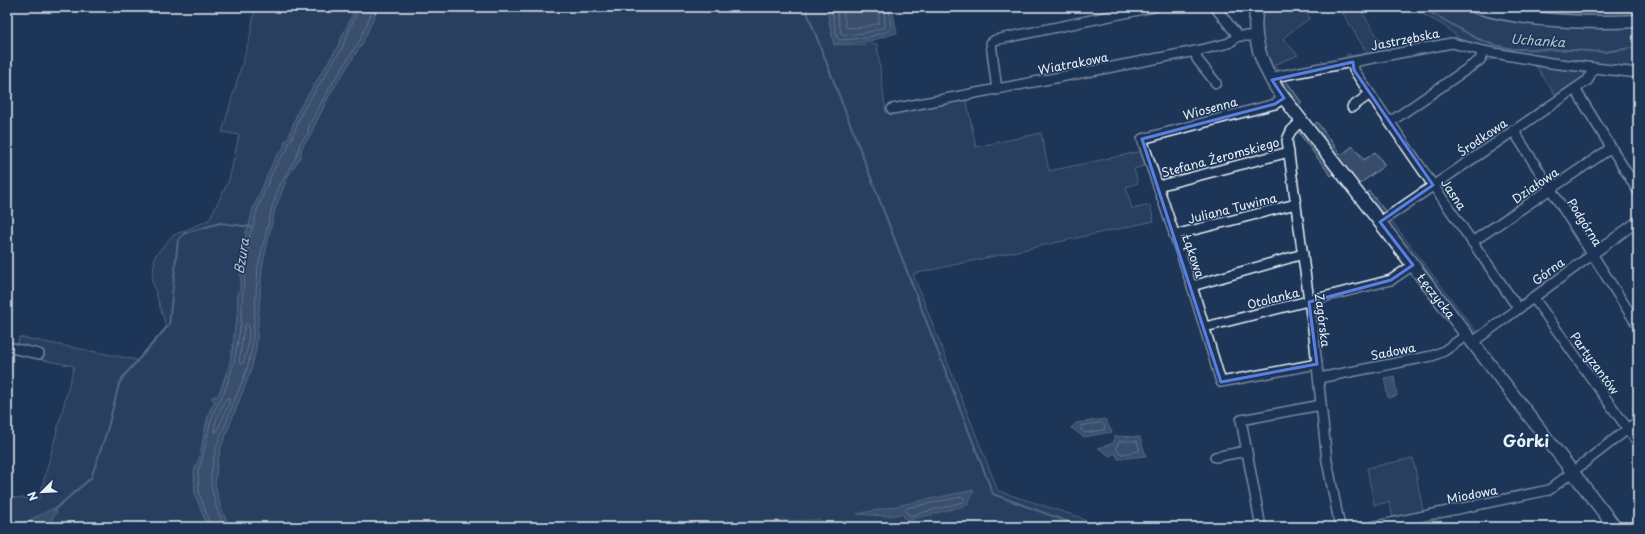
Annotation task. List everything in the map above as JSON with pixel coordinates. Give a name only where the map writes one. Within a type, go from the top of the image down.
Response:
[{"type":"main road","name":"Łęczycka","points":[[1257,7],[1256,36],[1263,62],[1272,80],[1284,98],[1615,527]]},
{"type":"main road","points":[[1477,7],[1513,15],[1549,19],[1597,22],[1638,21]]},
{"type":"street","points":[[997,90],[991,43],[995,40],[1154,7]]},
{"type":"street","points":[[1215,7],[1238,36]]},
{"type":"street","name":"Wiatrakowa","points":[[892,109],[1196,51],[1229,43],[1238,36],[1256,36]]},
{"type":"street","name":"Jastrzębska","points":[[1272,80],[1279,76],[1452,43],[1483,51],[1552,63],[1638,73]]},
{"type":"street","points":[[1196,51],[1197,59],[1216,83]]},
{"type":"street","points":[[1390,122],[1480,60],[1483,51]]},
{"type":"street","name":"Jasna","points":[[1352,62],[1354,70],[1370,94],[1518,308]]},
{"type":"street","name":"Środkowa","points":[[1380,222],[1588,80],[1593,68]]},
{"type":"street","points":[[1575,89],[1638,191]]},
{"type":"street","points":[[1352,107],[1370,94]]},
{"type":"street","name":"Wiosenna","points":[[1142,139],[1275,104],[1284,98]]},
{"type":"street","name":"Zagórska","points":[[1302,121],[1294,126],[1288,135],[1289,152],[1319,378],[1328,461],[1340,527]]},
{"type":"street","name":"Podgórna","points":[[1513,130],[1591,255],[1638,326]]},
{"type":"street","name":"Łąkowa","points":[[1142,139],[1192,286],[1221,382],[1317,364]]},
{"type":"street","name":"Działowa","points":[[1472,242],[1611,148]]},
{"type":"street","name":"Stefana Żeromskiego","points":[[1158,186],[1289,152]]},
{"type":"street","name":"Juliana Tuwima","points":[[1174,235],[1296,204]]},
{"type":"street","name":"Górna","points":[[1470,338],[1518,308],[1638,221]]},
{"type":"street","points":[[1192,286],[1303,254]]},
{"type":"street","name":"Otolanka","points":[[1205,327],[1309,302],[1391,280],[1413,265]]},
{"type":"street","name":"Partyzantów","points":[[1533,297],[1638,443]]},
{"type":"street","name":"Sadowa","points":[[1319,378],[1432,356],[1444,352],[1470,338]]},
{"type":"street","points":[[7,347],[39,354]]},
{"type":"street","points":[[1259,527],[1241,420],[1321,405]]},
{"type":"street","name":"Miodowa","points":[[1371,527],[1549,490],[1638,421]]},
{"type":"street","points":[[1215,457],[1246,450]]},
{"type":"highlighted area","points":[[1353,62],[1354,70],[1433,185],[1380,222],[1413,265],[1391,280],[1309,302],[1317,364],[1221,382],[1142,139],[1275,104],[1284,98],[1272,80]]},
{"type":"shaded area","points":[[255,7],[356,7],[337,48],[298,111],[288,139],[285,141],[283,149],[277,155],[270,169],[253,209],[246,232],[240,289],[238,292],[237,322],[235,326],[230,362],[220,391],[210,410],[205,427],[195,484],[195,494],[207,526],[187,527],[139,523],[138,527],[7,527],[7,497],[39,499],[74,366],[12,354],[14,345],[18,345],[19,337],[137,360],[166,327],[152,280],[155,256],[172,236],[209,220],[229,180],[239,135],[222,132],[250,37]]},
{"type":"shaded area","points":[[378,7],[826,7],[834,45],[877,44],[886,113],[966,98],[976,147],[1041,133],[1049,171],[1143,151],[1147,165],[1134,169],[1138,183],[1126,187],[1132,209],[1150,205],[1154,221],[913,274],[998,491],[1079,517],[1097,527],[823,527],[820,520],[714,522],[713,527],[230,527],[221,509],[215,485],[217,463],[221,447],[251,370],[256,349],[262,267],[275,209],[289,174],[301,156],[301,150],[304,144],[307,141],[330,94],[363,42]]},
{"type":"shaded area","points":[[1262,7],[1302,7],[1310,18],[1283,39],[1298,55],[1274,65],[1280,73],[1274,74],[1267,58],[1261,35]]},
{"type":"shaded area","points":[[1339,7],[1359,7],[1387,52],[1350,60],[1346,55],[1350,54],[1351,56],[1367,53]]},
{"type":"shaded area","points":[[1409,7],[1456,7],[1502,18],[1584,28],[1618,29],[1638,27],[1638,71],[1538,58],[1452,40],[1407,47],[1458,37],[1443,25]]},
{"type":"shaded area","points":[[1549,7],[1638,7],[1638,16],[1601,16],[1553,13]]},
{"type":"shaded area","points":[[1489,55],[1585,70],[1588,75],[1483,147],[1482,146],[1556,96],[1535,65],[1511,60],[1493,59],[1485,61],[1479,65],[1475,72],[1475,67],[1486,60]]},
{"type":"shaded area","points":[[1284,78],[1302,103],[1297,106],[1279,81]]},
{"type":"shaded area","points":[[1317,122],[1341,155],[1353,146],[1364,160],[1375,152],[1385,165],[1358,185],[1322,139],[1324,138],[1322,135],[1320,136],[1312,126]]},
{"type":"shaded area","points":[[1299,133],[1303,133],[1334,174],[1331,176]]},
{"type":"shaded area","points":[[1369,191],[1386,212],[1409,196],[1410,198],[1381,216],[1365,194]]},
{"type":"shaded area","points":[[1390,219],[1478,334],[1471,332],[1386,222]]},
{"type":"shaded area","points":[[1572,228],[1586,250],[1585,256],[1520,302],[1515,299],[1522,299],[1581,256],[1582,250],[1569,230]]},
{"type":"shaded area","points":[[1413,458],[1423,511],[1393,518],[1389,502],[1374,505],[1367,468]]},
{"type":"water","points":[[356,7],[378,7],[363,42],[330,94],[312,130],[312,134],[304,144],[301,150],[301,156],[289,174],[275,209],[262,267],[256,349],[251,370],[221,447],[217,463],[215,485],[221,509],[229,527],[208,527],[195,494],[194,471],[200,456],[210,410],[215,401],[211,398],[218,396],[231,359],[234,331],[237,322],[238,292],[240,289],[246,232],[253,209],[270,169],[277,155],[283,149],[285,141],[288,139],[298,111],[337,48]]},
{"type":"water","points":[[827,7],[892,7],[897,33],[866,42],[834,44]]},
{"type":"water","points":[[1394,376],[1397,396],[1388,398],[1384,378]]},
{"type":"water","points":[[1105,419],[1112,432],[1084,437],[1071,428],[1076,423]]},
{"type":"water","points":[[1114,436],[1140,437],[1146,456],[1118,459],[1115,453],[1110,456],[1098,448],[1114,443]]},
{"type":"water","points":[[974,490],[967,505],[906,521],[903,514],[885,516],[857,514]]},
{"type":"water","points":[[54,508],[57,511],[47,527],[15,527]]},
{"type":"water","points":[[818,523],[819,527],[715,527],[716,526]]},
{"type":"waterway","points":[[805,7],[993,494],[1074,524],[1089,527]]},
{"type":"waterway","name":"Uchanka","points":[[1421,7],[1476,38],[1494,45],[1513,49],[1604,52],[1638,47]]},
{"type":"waterway","points":[[54,510],[91,478],[107,431],[119,384],[124,376],[169,325],[178,240],[185,233],[220,223],[251,227]]},
{"type":"district","name":"Górki","points":[[1526,440]]},
{"type":"water label","name":"Bzura","points":[[241,256]]}]
